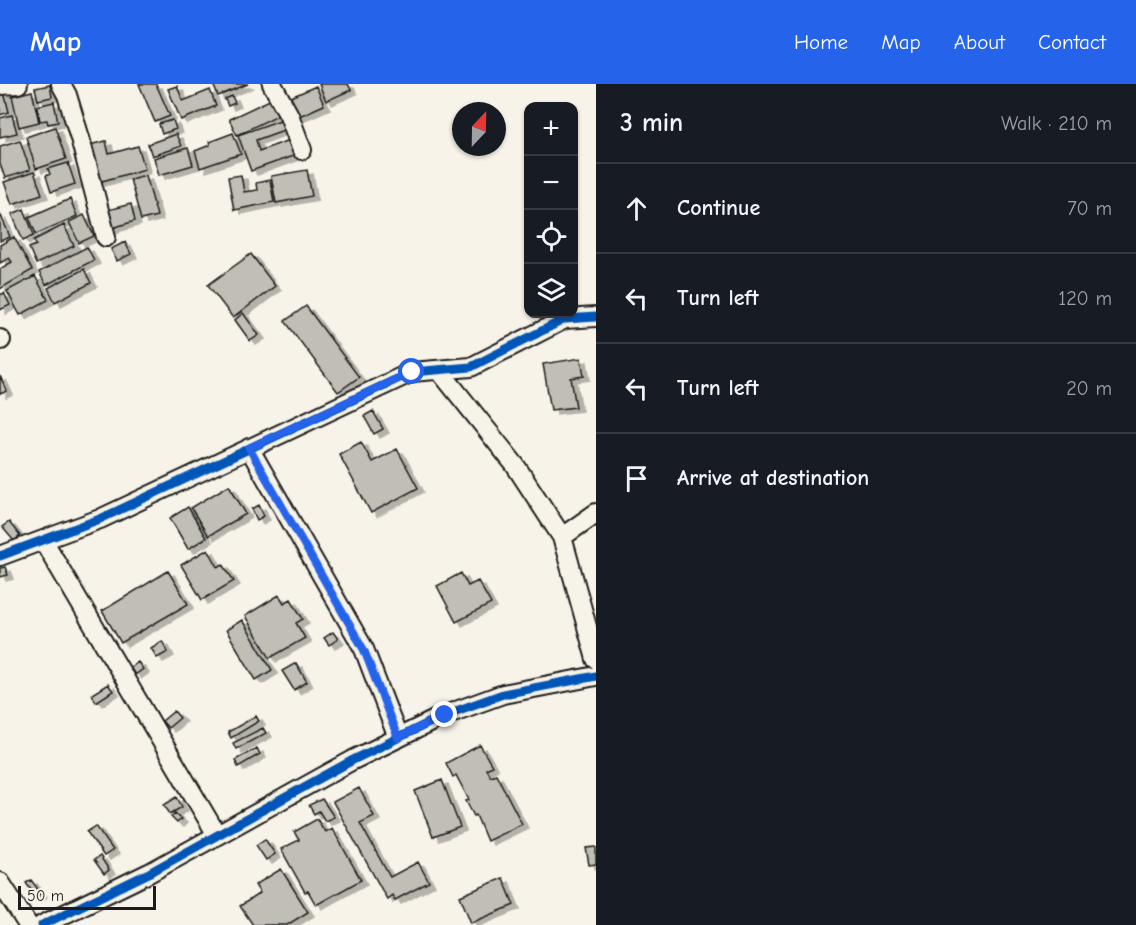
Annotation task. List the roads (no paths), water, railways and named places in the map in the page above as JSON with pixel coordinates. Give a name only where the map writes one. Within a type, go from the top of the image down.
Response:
[{"type":"street","points":[[0,85],[18,84]]},
{"type":"street","points":[[61,84],[67,95],[80,138],[106,237]]},
{"type":"street","points":[[272,84],[289,115],[302,150]]},
{"type":"street","points":[[0,556],[100,519],[412,372],[471,367],[565,319],[596,316]]},
{"type":"street","points":[[439,370],[514,465],[562,537],[596,659]]},
{"type":"street","points":[[249,448],[364,650],[398,738]]},
{"type":"street","points":[[562,537],[596,513]]},
{"type":"street","points":[[43,540],[217,835]]},
{"type":"street","points":[[42,925],[149,873],[352,760],[445,715],[503,694],[596,676]]},
{"type":"street","points":[[0,882],[28,925]]}]
